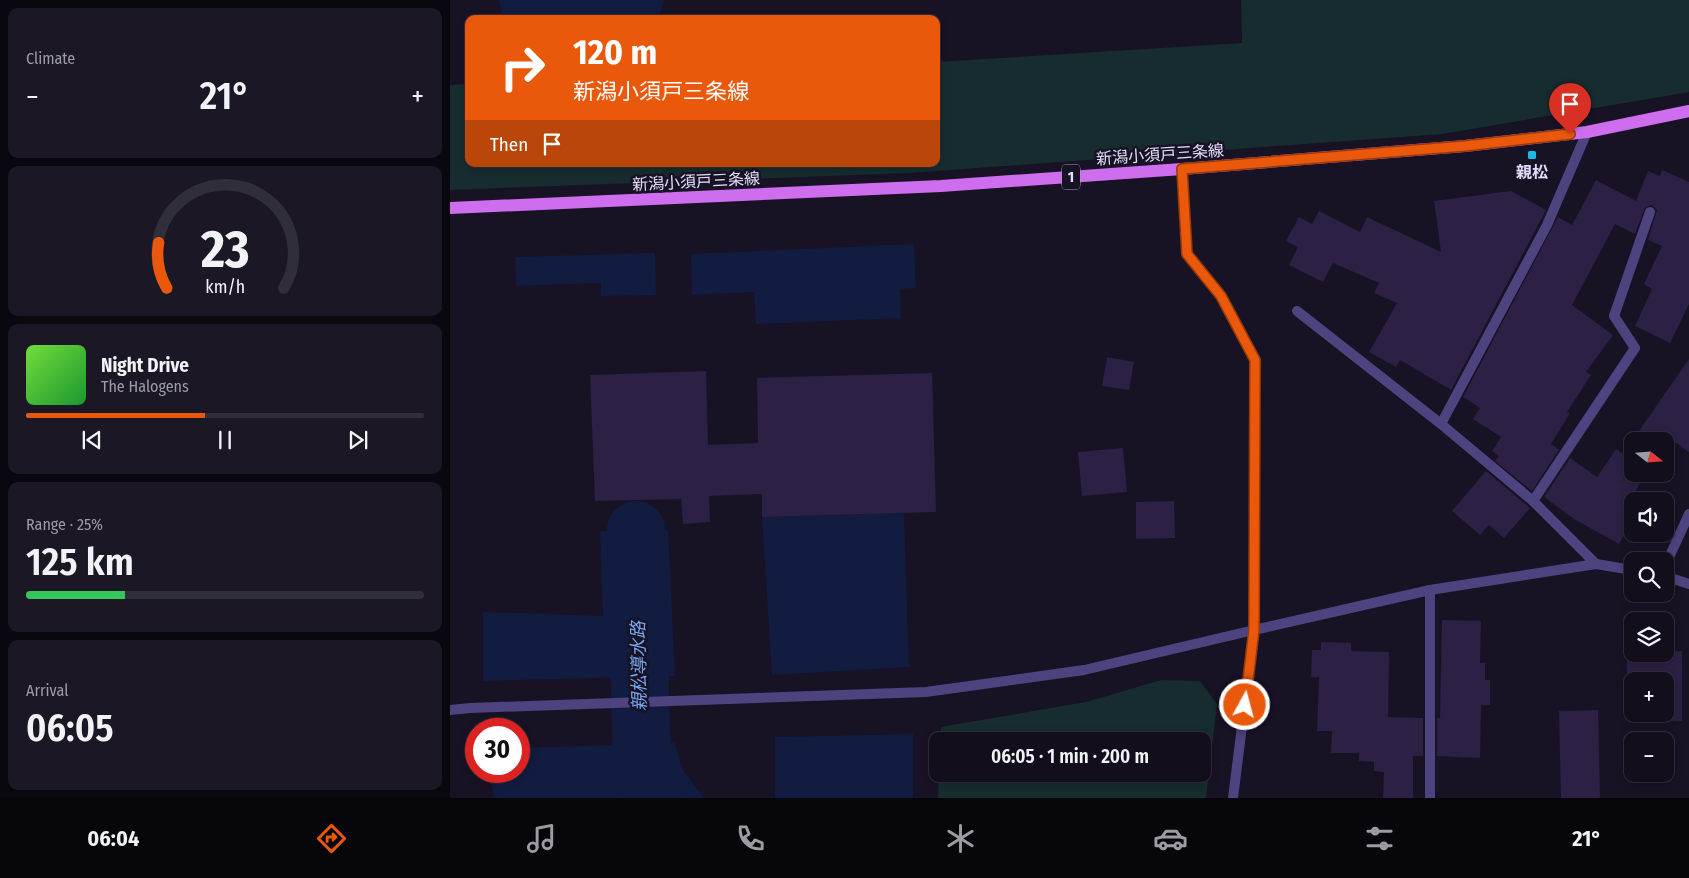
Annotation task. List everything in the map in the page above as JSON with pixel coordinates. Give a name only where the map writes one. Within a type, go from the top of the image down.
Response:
[{"type":"main road","name":"新潟小須戸三条線","points":[[450,208],[942,186],[1182,169],[1465,146],[1587,132],[1689,111]]},
{"type":"street","points":[[1441,424],[1547,225],[1587,132]]},
{"type":"street","points":[[1182,169],[1187,254],[1221,296],[1255,360],[1254,630],[1233,798]]},
{"type":"street","points":[[1533,501],[1635,348],[1614,316],[1650,212]]},
{"type":"street","points":[[1297,311],[1441,424],[1533,501],[1596,564]]},
{"type":"street","points":[[1671,552],[1689,514]]},
{"type":"street","points":[[450,710],[926,692],[1084,670],[1430,590],[1596,564],[1624,569]]},
{"type":"street","points":[[1674,579],[1689,584]]},
{"type":"street","points":[[1430,590],[1430,798]]},
{"type":"green space","points":[[1241,0],[1689,0],[1689,92],[1442,134],[909,173],[450,190],[450,85],[465,84],[465,167],[940,167],[940,62],[1242,43]]},
{"type":"green space","points":[[1161,680],[1200,681],[1217,704],[1211,755],[1211,732],[941,732],[941,727],[1086,702]]},
{"type":"green space","points":[[939,782],[1208,782],[1206,798],[938,798]]},
{"type":"water","points":[[499,0],[664,0],[659,15],[502,15]]},
{"type":"water","points":[[914,244],[916,288],[900,289],[901,318],[756,324],[754,292],[692,295],[691,254]]},
{"type":"water","points":[[655,253],[656,295],[601,296],[601,283],[516,286],[515,257]]},
{"type":"water","points":[[904,513],[909,667],[772,675],[762,517]]},
{"type":"water","points":[[668,530],[675,676],[483,681],[483,612],[603,616],[600,531]]},
{"type":"water","points":[[913,734],[913,798],[775,798],[775,737]]},
{"type":"water","points":[[675,743],[681,767],[704,798],[494,798],[492,783],[530,783],[530,748]]},
{"type":"building","points":[[1662,170],[1689,182],[1689,304],[1670,343],[1635,326],[1652,289],[1644,284],[1662,246],[1648,240],[1657,210],[1652,205],[1645,207],[1635,234],[1615,224],[1572,305],[1613,335],[1586,372],[1591,375],[1567,412],[1570,413],[1551,444],[1559,450],[1532,491],[1495,461],[1499,456],[1492,451],[1501,437],[1473,419],[1480,408],[1463,397],[1558,217],[1572,225],[1596,180],[1636,201],[1648,171],[1660,176]]},
{"type":"building","points":[[1511,191],[1546,210],[1451,390],[1400,360],[1396,367],[1369,352],[1397,303],[1374,293],[1379,283],[1333,263],[1323,282],[1289,265],[1298,247],[1286,241],[1299,217],[1312,224],[1319,211],[1360,232],[1367,217],[1441,252],[1434,201]]},
{"type":"building","points":[[1107,357],[1134,362],[1129,390],[1102,386]]},
{"type":"building","points":[[1689,359],[1689,452],[1674,442],[1674,432],[1638,432]]},
{"type":"building","points":[[706,371],[708,445],[758,443],[757,378],[932,373],[936,512],[762,517],[762,494],[709,496],[710,522],[683,524],[681,499],[595,501],[590,375]]},
{"type":"building","points":[[1123,448],[1127,492],[1082,496],[1078,452]]},
{"type":"building","points":[[1616,449],[1623,454],[1624,453],[1624,482],[1641,482],[1635,492],[1624,492],[1624,535],[1619,544],[1574,519],[1544,497],[1570,458],[1597,477]]},
{"type":"building","points":[[1486,471],[1530,508],[1504,538],[1489,525],[1480,535],[1452,511]]},
{"type":"building","points":[[1174,501],[1175,538],[1136,539],[1136,502]]},
{"type":"building","points":[[1442,620],[1481,621],[1480,663],[1485,663],[1485,680],[1490,680],[1490,705],[1481,705],[1480,758],[1437,756],[1437,718],[1440,718]]},
{"type":"building","points":[[1321,642],[1351,643],[1351,651],[1389,652],[1388,717],[1423,718],[1423,756],[1413,756],[1413,798],[1383,798],[1384,772],[1374,771],[1374,762],[1359,761],[1359,753],[1331,753],[1332,731],[1317,731],[1319,677],[1311,677],[1312,650],[1321,650]]},
{"type":"building","points":[[1674,651],[1682,651],[1682,721],[1674,721],[1674,672],[1627,672],[1627,662],[1674,662]]},
{"type":"building","points":[[1598,710],[1600,798],[1561,798],[1559,711]]},
{"type":"waterway","name":"親松導水路","points":[[636,530],[642,773],[655,798]]},
{"type":"place","name":"親松","points":[[1532,155]]},
{"type":"route","points":[[1245,705],[1254,630],[1255,360],[1221,296],[1187,254],[1182,169],[1465,146],[1570,134]]}]
